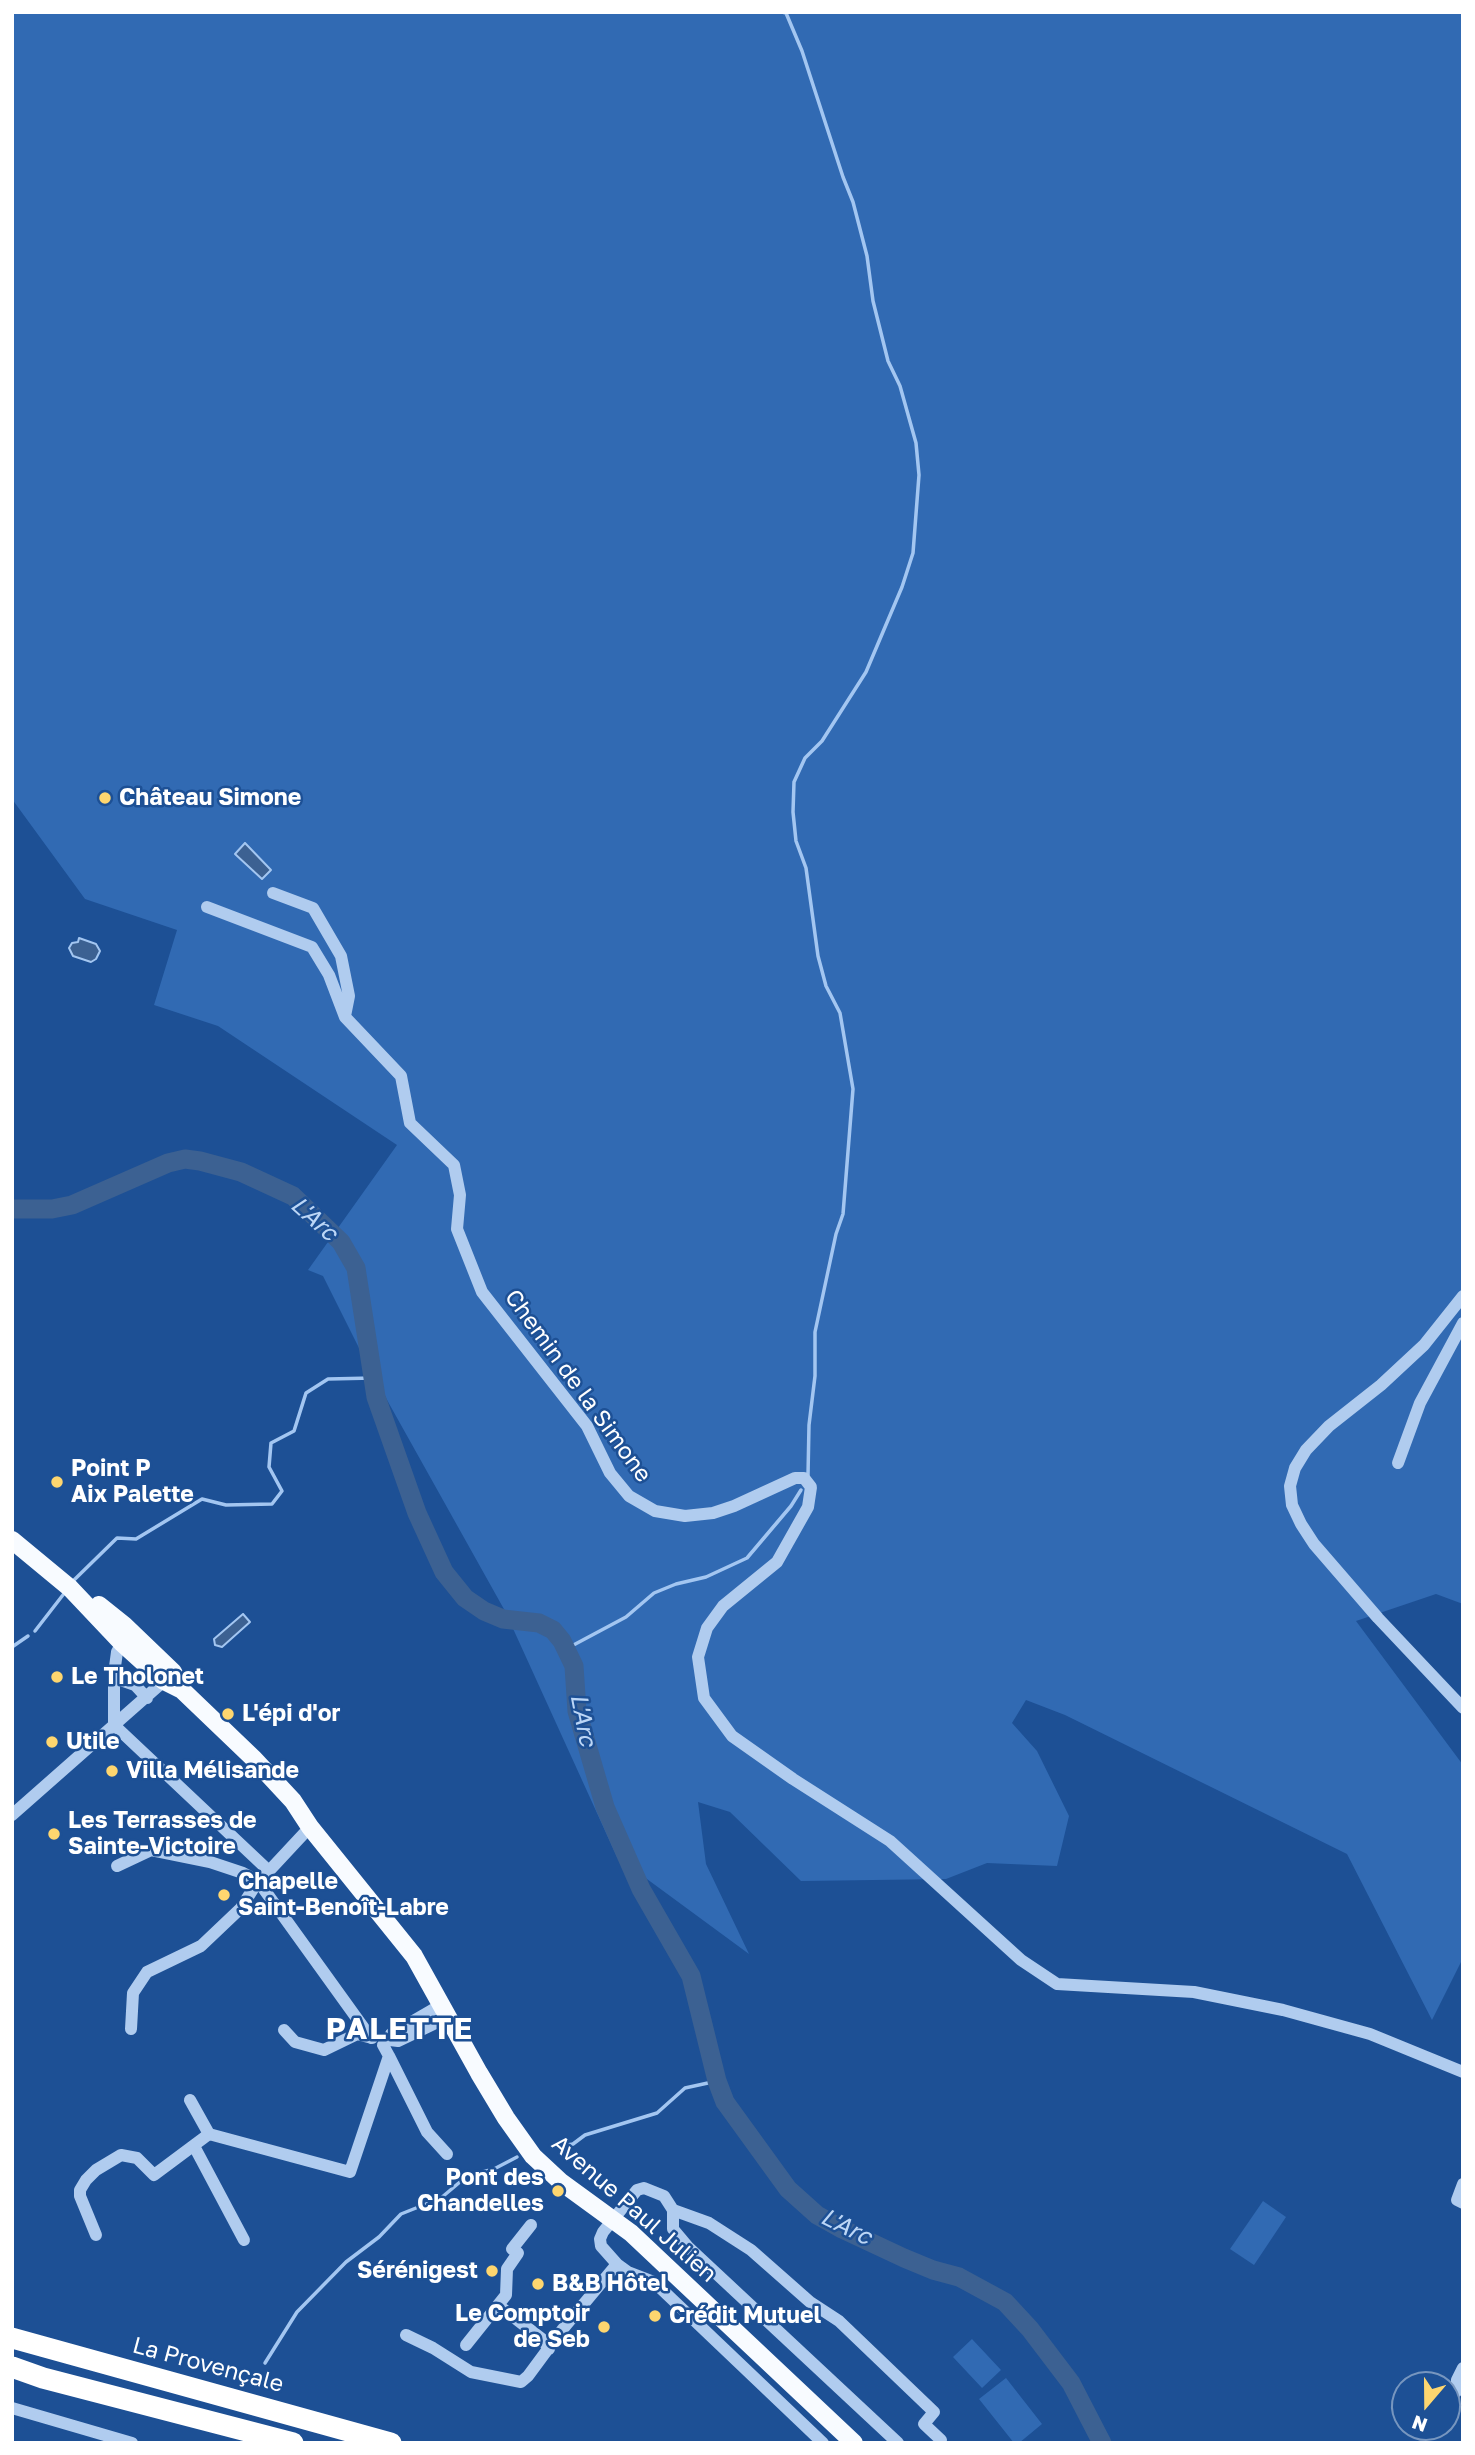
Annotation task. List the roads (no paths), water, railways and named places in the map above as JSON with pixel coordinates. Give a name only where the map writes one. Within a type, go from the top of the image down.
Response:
[{"type":"highway","name":"La Provençale","points":[[12,2338],[391,2443]]},
{"type":"highway","points":[[12,2367],[43,2378],[293,2443]]},
{"type":"main road","name":"Avenue Paul Julien","points":[[12,1534],[72,1586],[124,1625],[182,1690],[253,1758],[293,1801],[310,1827],[414,1956],[499,2106],[533,2156],[561,2182],[631,2233],[854,2443]]},
{"type":"main road","name":"Avenue Paul Julien","points":[[12,1540],[55,1572]]},
{"type":"main road","name":"Avenue Paul Julien","points":[[72,1586],[122,1643],[168,1673]]},
{"type":"street","points":[[274,893],[313,908],[341,956],[349,996],[345,1017]]},
{"type":"street","name":"Chemin de la Simone","points":[[207,907],[312,947],[329,975],[345,1017],[401,1076],[410,1123],[454,1165],[460,1195],[457,1229],[482,1292],[587,1426],[610,1473],[629,1496],[655,1511],[685,1516],[713,1513],[734,1506],[795,1478],[804,1478],[811,1487],[808,1507],[777,1562],[723,1606],[707,1628],[704,1637],[698,1657],[704,1698],[732,1736],[890,1841],[1021,1959],[1057,1984],[1194,1992],[1283,2010],[1370,2034],[1463,2072]]},
{"type":"street","points":[[1463,1296],[1424,1345],[1381,1385],[1329,1426],[1306,1450],[1295,1468],[1290,1486],[1292,1506],[1314,1544],[1463,1708]]},
{"type":"street","points":[[1398,1463],[1420,1403],[1463,1323]]},
{"type":"street","points":[[122,1643],[117,1651],[114,1725],[269,1871]]},
{"type":"street","points":[[12,1815],[147,1698],[168,1673]]},
{"type":"street","points":[[115,1678],[135,1685],[147,1698]]},
{"type":"street","points":[[131,2029],[133,1993],[147,1972],[201,1947],[241,1908],[258,1881],[310,1827]]},
{"type":"street","points":[[117,1866],[151,1850],[161,1851],[210,1862],[258,1881],[371,2038]]},
{"type":"street","points":[[190,2100],[209,2134],[350,2172],[391,2034],[444,2011]]},
{"type":"street","points":[[284,2030],[295,2042],[324,2050],[357,2034],[388,2047],[427,2132],[447,2154]]},
{"type":"street","points":[[96,2235],[80,2196],[86,2180],[96,2170],[121,2155],[137,2158],[154,2175],[209,2134]]},
{"type":"street","points":[[194,2146],[244,2241]]},
{"type":"street","points":[[1463,2184],[1457,2200],[1463,2203]]},
{"type":"street","points":[[822,2443],[654,2282],[628,2272],[605,2252],[600,2239],[603,2232],[632,2194],[644,2188],[664,2196],[673,2210],[673,2229],[689,2248],[749,2301],[898,2443]]},
{"type":"street","points":[[673,2210],[709,2223],[751,2250],[846,2329],[934,2412],[924,2424],[941,2440]]},
{"type":"street","points":[[467,2345],[506,2295],[506,2269],[518,2253],[512,2249],[531,2225]]},
{"type":"street","points":[[406,2335],[471,2372],[521,2382],[617,2264]]},
{"type":"street","points":[[498,2305],[542,2339],[549,2349]]},
{"type":"street","points":[[12,2408],[128,2442]]},
{"type":"waterway","points":[[782,12],[786,13],[802,51],[853,202],[888,361],[900,386],[916,443],[919,475],[913,553],[902,587],[866,672],[822,741],[805,758],[794,782],[796,841],[806,868],[818,956],[826,986],[840,1013],[853,1089],[843,1214],[836,1234],[815,1332],[815,1376],[809,1425],[808,1475]]},
{"type":"waterway","name":"L'Arc","points":[[12,1209],[52,1209],[72,1205],[168,1163],[185,1159],[241,1172],[293,1196],[341,1242],[356,1268],[376,1397],[417,1513],[444,1572],[465,1598],[484,1611],[503,1619],[539,1623],[553,1630],[562,1641],[574,1666],[577,1711],[605,1807],[641,1889],[691,1976],[717,2081],[725,2102],[788,2189],[817,2215],[904,2258],[959,2277],[1005,2302],[1030,2329],[1071,2383],[1102,2443]]},
{"type":"waterway","points":[[72,1582],[117,1538],[136,1539],[202,1499],[226,1505],[272,1504],[282,1491],[269,1467],[271,1443],[294,1431],[306,1393],[328,1379],[373,1378]]},
{"type":"waterway","points":[[566,1649],[626,1617],[654,1593],[676,1584],[706,1577],[747,1558],[791,1506],[801,1490]]},
{"type":"waterway","points":[[35,1631],[66,1591]]},
{"type":"waterway","points":[[12,1647],[28,1636]]},
{"type":"waterway","points":[[561,2146],[573,2144],[585,2135],[657,2113],[685,2088],[717,2081]]},
{"type":"waterway","points":[[265,2363],[297,2312],[346,2262],[379,2237],[401,2214],[441,2198],[467,2176],[494,2169],[517,2157]]},
{"type":"place","name":"Château Simone","points":[[105,798]]},
{"type":"place","name":"Point P Aix Palette","points":[[57,1482]]},
{"type":"place","name":"Le Tholonet","points":[[57,1677]]},
{"type":"place","name":"L'épi d'or","points":[[228,1714]]},
{"type":"place","name":"Utile","points":[[52,1742]]},
{"type":"place","name":"Villa Mélisande","points":[[112,1771]]},
{"type":"place","name":"Les Terrasses de Sainte-Victoire","points":[[54,1834]]},
{"type":"place","name":"Chapelle Saint-Benoît-Labre","points":[[224,1895]]},
{"type":"place","name":"Pont des Chandelles","points":[[558,2191]]},
{"type":"place","name":"Sérénigest","points":[[492,2271]]},
{"type":"place","name":"B&B Hôtel","points":[[538,2284]]},
{"type":"place","name":"Crédit Mutuel","points":[[655,2316]]},
{"type":"place","name":"Le Comptoir de Seb","points":[[604,2327]]},
{"type":"district","name":"PALETTE","points":[[400,2029]]}]
